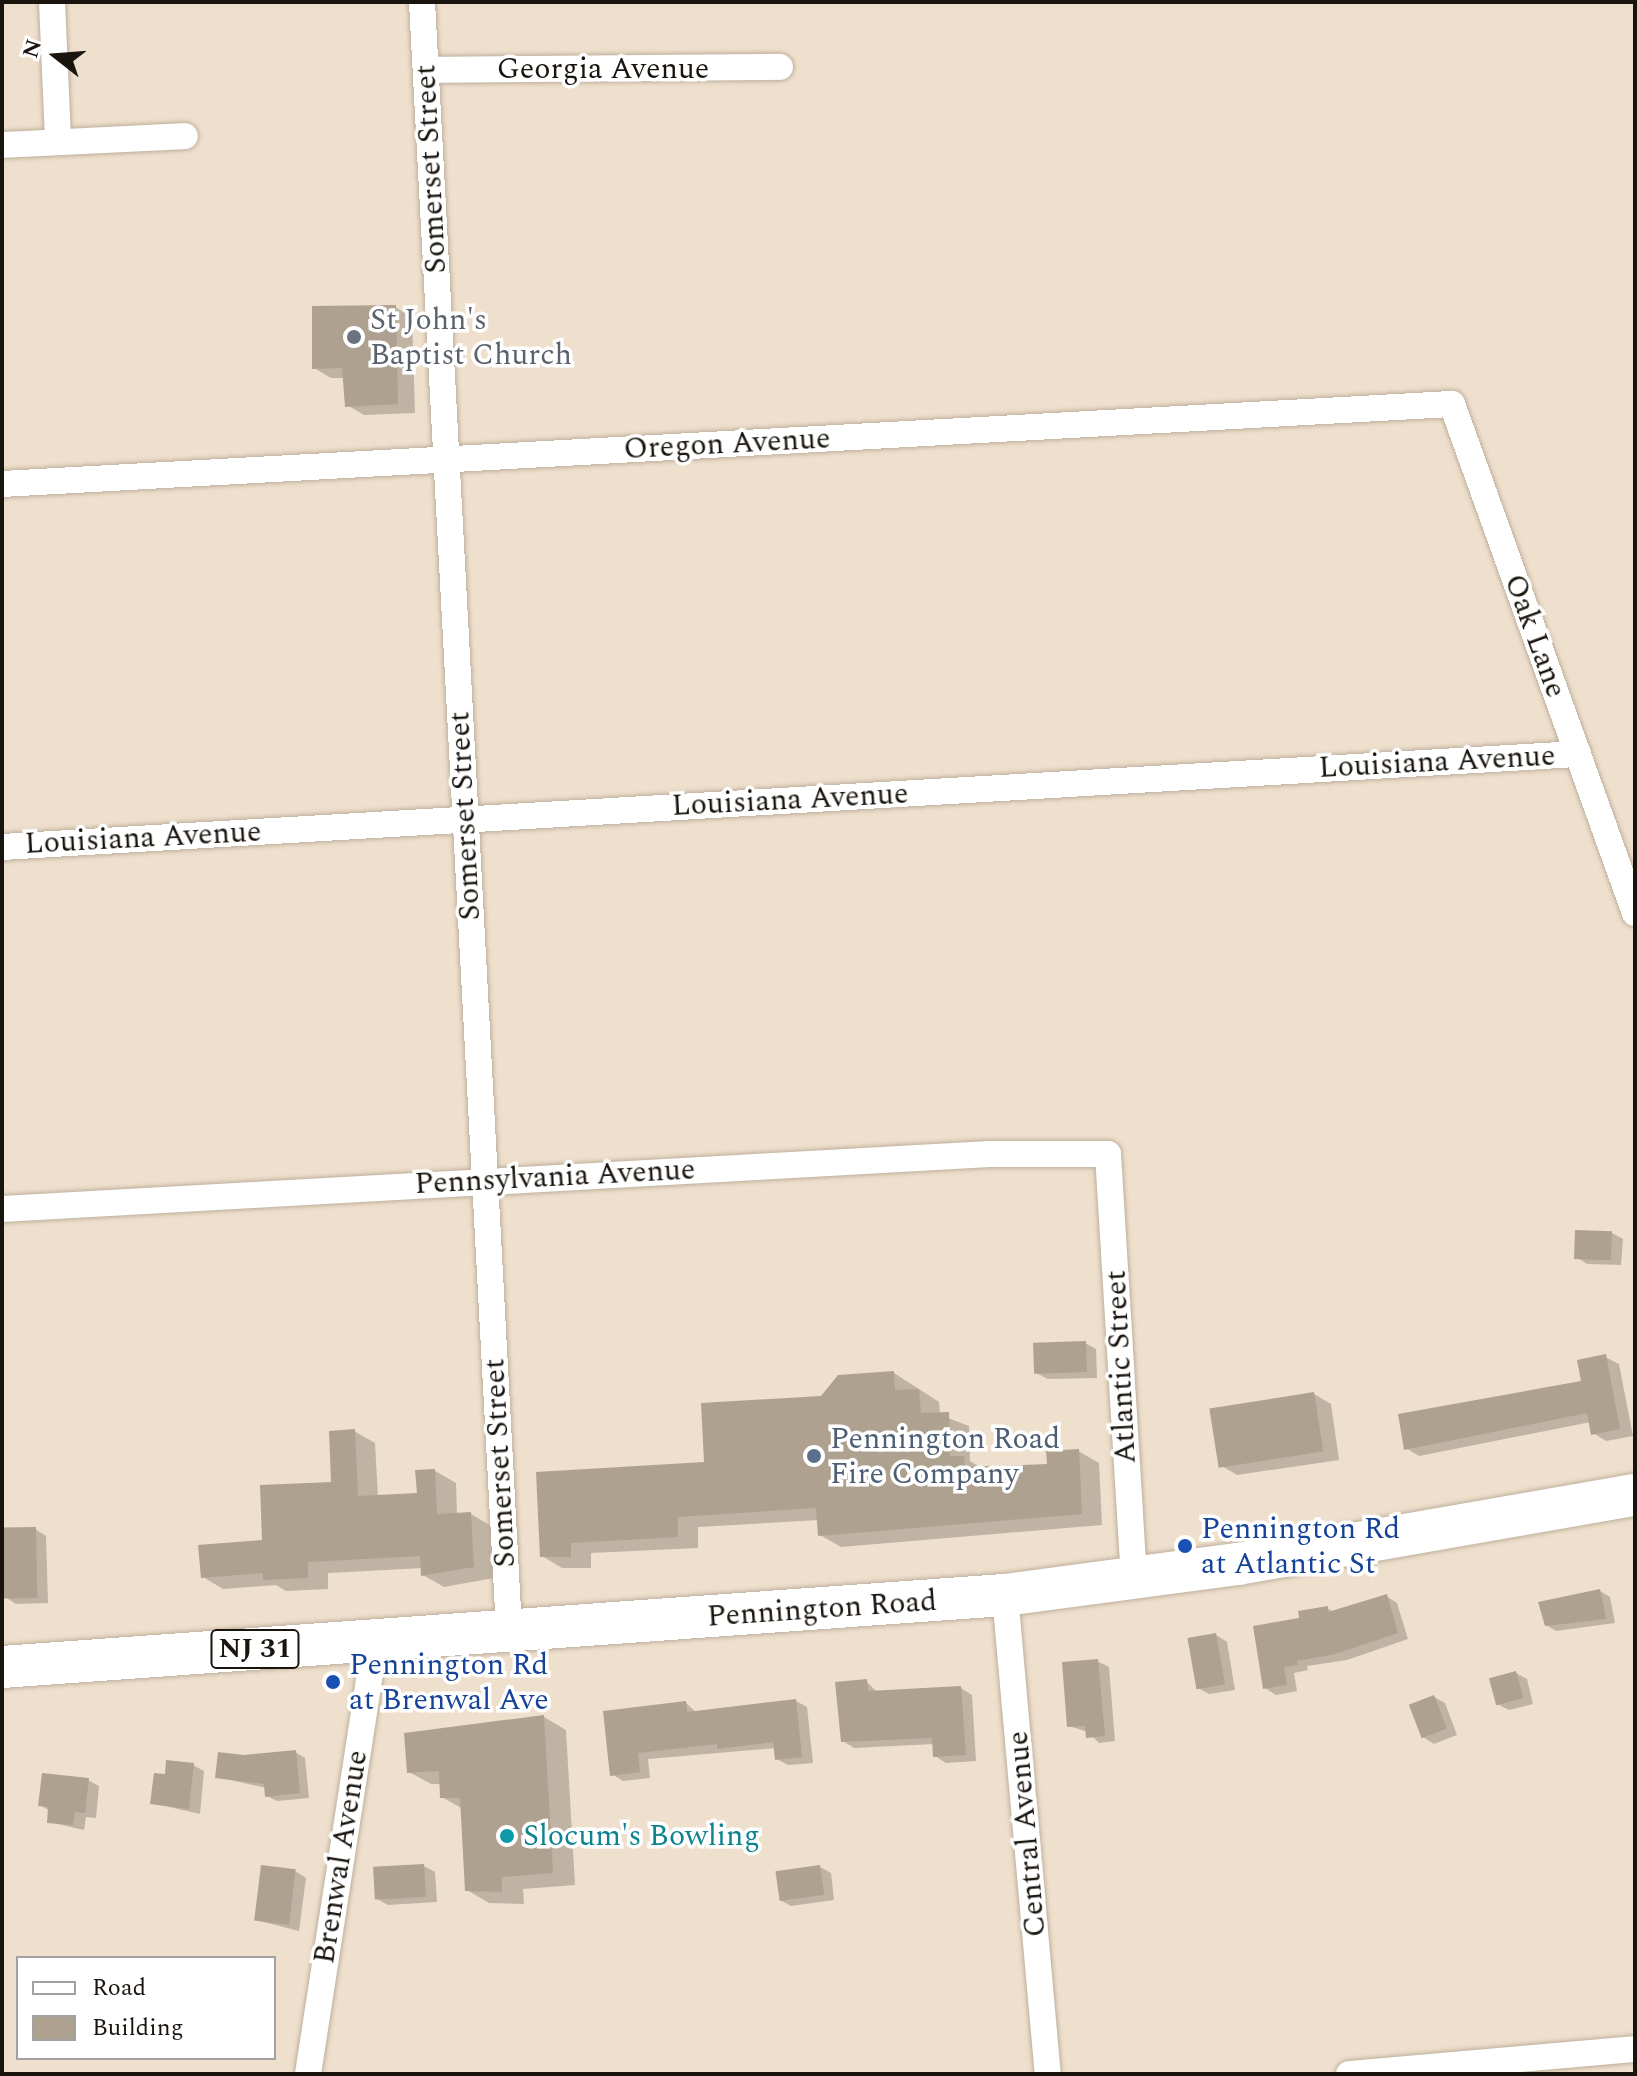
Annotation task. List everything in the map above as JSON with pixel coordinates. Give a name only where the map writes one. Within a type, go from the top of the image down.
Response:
[{"type":"main road","name":"Pennington Road","points":[[2,1667],[1005,1595],[1134,1580],[1635,1495]]},
{"type":"street","points":[[52,2],[58,142]]},
{"type":"street","name":"Somerset Street","points":[[422,2],[509,1629]]},
{"type":"street","name":"Georgia Avenue","points":[[426,70],[780,67]]},
{"type":"street","points":[[2,145],[185,136]]},
{"type":"street","name":"Oregon Avenue","points":[[2,484],[1452,404]]},
{"type":"street","name":"Oak Lane","points":[[1452,404],[1635,913]]},
{"type":"street","name":"Louisiana Avenue","points":[[2,847],[1578,754]]},
{"type":"street","name":"Pennsylvania Avenue","points":[[2,1209],[989,1154],[1108,1154]]},
{"type":"street","name":"Atlantic Street","points":[[1108,1154],[1134,1580]]},
{"type":"street","name":"Central Avenue","points":[[1005,1595],[1048,2074]]},
{"type":"street","name":"Brenwal Avenue","points":[[308,2074],[375,1640]]},
{"type":"street","points":[[1349,2074],[1635,2049]]},
{"type":"building","name":"St John's Baptist Church","points":[[396,305],[398,404],[345,407],[342,368],[312,369],[312,306]]},
{"type":"building","points":[[1575,1230],[1612,1231],[1611,1260],[1574,1259]]},
{"type":"building","points":[[1086,1341],[1087,1372],[1034,1374],[1033,1343]]},
{"type":"building","points":[[1606,1354],[1620,1429],[1591,1435],[1587,1413],[1404,1450],[1398,1414],[1581,1381],[1577,1360]]},
{"type":"building","points":[[894,1371],[895,1390],[919,1389],[921,1413],[949,1412],[950,1456],[964,1456],[965,1467],[1047,1464],[1046,1451],[1079,1449],[1082,1514],[818,1536],[816,1508],[678,1517],[678,1537],[571,1543],[571,1557],[540,1557],[536,1472],[704,1462],[701,1403],[821,1396],[838,1375]]},
{"type":"building","points":[[1314,1392],[1323,1451],[1219,1468],[1209,1409]]},
{"type":"building","points":[[355,1429],[358,1496],[417,1493],[415,1470],[435,1469],[437,1514],[471,1512],[474,1567],[421,1576],[420,1556],[308,1562],[308,1578],[263,1580],[263,1573],[201,1578],[198,1545],[262,1540],[260,1485],[331,1482],[329,1431]]},
{"type":"building","points":[[36,1527],[37,1598],[3,1599],[2,1528]]},
{"type":"building","points":[[1600,1589],[1606,1619],[1545,1626],[1538,1602]]},
{"type":"building","points":[[1387,1594],[1398,1633],[1335,1654],[1297,1661],[1298,1665],[1284,1667],[1287,1685],[1263,1689],[1253,1626],[1299,1618],[1298,1611],[1328,1606],[1328,1612]]},
{"type":"building","points":[[1216,1633],[1225,1684],[1196,1689],[1187,1638]]},
{"type":"building","points":[[1098,1659],[1105,1736],[1086,1738],[1085,1726],[1067,1727],[1062,1662]]},
{"type":"building","points":[[1516,1671],[1523,1698],[1496,1705],[1489,1678]]},
{"type":"building","points":[[867,1679],[868,1691],[961,1686],[966,1755],[933,1757],[932,1738],[841,1742],[835,1682]]},
{"type":"building","points":[[1434,1695],[1447,1729],[1422,1738],[1409,1705]]},
{"type":"building","points":[[796,1699],[802,1757],[775,1760],[773,1742],[717,1749],[717,1744],[638,1753],[640,1772],[610,1776],[603,1711],[686,1701],[687,1712]]},
{"type":"building","name":"Slocum's Bowling","points":[[544,1715],[553,1873],[502,1877],[502,1892],[465,1891],[460,1798],[440,1798],[439,1771],[407,1773],[404,1733]]},
{"type":"building","points":[[296,1750],[300,1793],[265,1797],[264,1784],[215,1778],[218,1752],[244,1755]]},
{"type":"building","points":[[166,1760],[194,1763],[189,1809],[150,1804],[154,1773],[165,1774]]},
{"type":"building","points":[[42,1773],[89,1778],[85,1813],[75,1812],[73,1825],[47,1823],[48,1807],[38,1806]]},
{"type":"building","points":[[424,1864],[426,1897],[375,1900],[373,1867]]},
{"type":"building","points":[[261,1865],[296,1869],[289,1925],[254,1921]]},
{"type":"building","points":[[820,1865],[824,1895],[780,1901],[775,1871]]},
{"type":"place","name":"St John's Baptist Church","points":[[354,337]]},
{"type":"place","name":"Pennington Road Fire Company","points":[[814,1456]]},
{"type":"place","name":"Pennington Rd at Atlantic St","points":[[1185,1546]]},
{"type":"place","name":"Pennington Rd at Brenwal Ave","points":[[333,1682]]},
{"type":"place","name":"Slocum's Bowling","points":[[507,1836]]}]
